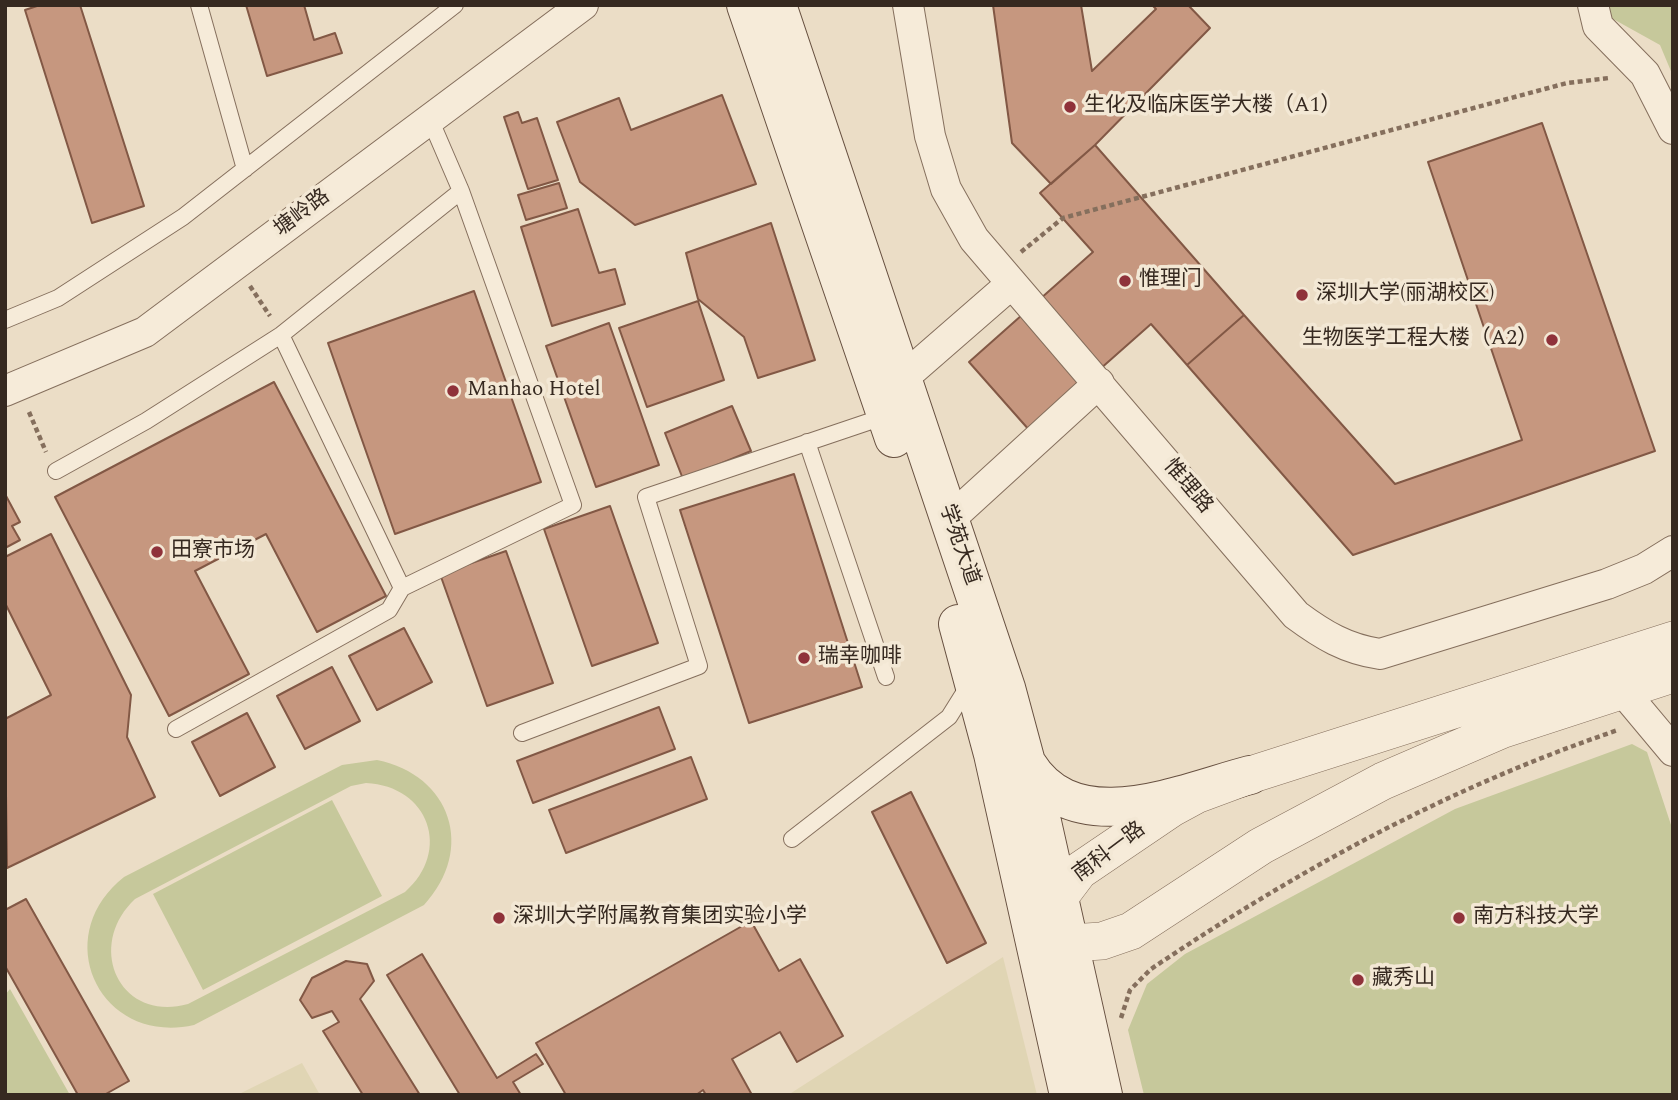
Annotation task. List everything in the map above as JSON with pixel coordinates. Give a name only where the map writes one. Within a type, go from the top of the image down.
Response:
[{"type":"main road","name":"学苑大道","points":[[746,5],[974,677],[986,725],[1102,1095]]},
{"type":"main road","name":"学苑大道","points":[[777,5],[950,519],[1027,763],[1058,897],[1051,937],[1069,1095]]},
{"type":"main road","points":[[1027,763],[1036,778],[1058,797],[1084,806],[1103,807],[1159,799],[1250,775]]},
{"type":"street","name":"塘岭路","points":[[5,391],[145,332],[583,5]]},
{"type":"street","name":"惟理路","points":[[908,5],[930,136],[946,188],[974,239],[1004,278],[1099,383],[1296,615],[1339,643],[1359,651],[1380,654],[1554,601],[1632,574],[1673,551]]},
{"type":"street","points":[[1593,5],[1598,26],[1645,74],[1673,130]]},
{"type":"street","points":[[902,379],[1004,278]]},
{"type":"street","points":[[950,519],[1099,383]]},
{"type":"street","name":"南科一路","points":[[1058,897],[1079,871],[1149,823],[1196,795],[1250,775],[1673,639]]},
{"type":"street","points":[[1051,937],[1102,941],[1130,931],[1261,846],[1323,811],[1445,752],[1673,674]]},
{"type":"street","points":[[1622,690],[1673,751]]},
{"type":"lane","points":[[199,5],[245,169]]},
{"type":"lane","points":[[5,320],[58,298],[183,217],[456,5]]},
{"type":"lane","points":[[176,729],[389,610],[402,589],[573,505],[461,191],[430,118]]},
{"type":"lane","points":[[56,471],[146,421],[281,335],[461,191]]},
{"type":"lane","points":[[281,335],[402,589]]},
{"type":"lane","points":[[522,733],[699,666],[646,497],[886,416]]},
{"type":"lane","points":[[807,442],[886,677]]},
{"type":"lane","points":[[792,839],[949,717],[974,677]]},
{"type":"lane","points":[[949,717],[986,725]]},
{"type":"path","points":[[1004,278],[1063,218],[1567,83],[1645,74]]},
{"type":"path","points":[[253,289],[270,315]]},
{"type":"path","points":[[37,432],[48,455]]},
{"type":"path","points":[[1122,1030],[1124,1004],[1138,979],[1276,889],[1331,856],[1498,773],[1628,726]]},
{"type":"shaded area","points":[[1003,957],[1037,1095],[788,1095]]},
{"type":"shaded area","points":[[302,1063],[320,1095],[237,1095]]},
{"type":"green space","points":[[1588,5],[1673,5],[1673,76],[1660,45]]},
{"type":"green space","name":"南方科技大学","points":[[1632,744],[1647,752],[1673,831],[1673,1095],[1144,1095],[1128,1030],[1147,984],[1185,954],[1455,809]]},
{"type":"green space","points":[[377,760],[402,768],[423,781],[438,798],[448,817],[451,838],[449,861],[440,883],[424,905],[194,1025],[161,1027],[133,1019],[111,1003],[95,981],[88,956],[90,928],[101,901],[124,877],[342,765]],"holes":[[[366,783],[388,787],[405,796],[418,808],[427,823],[430,840],[428,858],[419,876],[405,892],[188,1004],[164,1007],[144,1002],[128,992],[117,976],[112,958],[112,938],[120,918],[135,899],[351,786]]]},
{"type":"green space","points":[[332,800],[382,896],[203,990],[153,894]]},
{"type":"green space","points":[[10,989],[70,1095],[7,1095],[5,995]]},
{"type":"building","points":[[40,5],[80,5],[144,206],[92,223],[25,10]]},
{"type":"building","points":[[246,5],[304,5],[314,40],[335,33],[342,53],[267,76]]},
{"type":"building","name":"生化及临床医学大楼（A1）","points":[[993,5],[1081,5],[1092,71],[1156,9],[1152,5],[1188,5],[1210,28],[1095,145],[1051,184],[1012,143]]},
{"type":"building","points":[[722,95],[756,184],[635,225],[580,182],[557,122],[619,98],[631,130]]},
{"type":"building","points":[[518,112],[522,123],[537,118],[558,180],[528,189],[504,117]]},
{"type":"building","name":"生物医学工程大楼（A2）","points":[[1542,123],[1655,451],[1353,555],[1187,365],[1244,315],[1395,484],[1522,440],[1428,162]]},
{"type":"building","points":[[1095,145],[1244,315],[1187,365],[1151,324],[1030,431],[969,362],[1093,252],[1040,193]]},
{"type":"building","points":[[559,183],[567,208],[526,220],[518,195]]},
{"type":"building","points":[[578,209],[599,273],[615,269],[625,304],[552,326],[521,227]]},
{"type":"building","points":[[771,223],[815,360],[758,378],[744,337],[698,299],[686,253]]},
{"type":"building","points":[[474,291],[541,482],[395,534],[328,343]]},
{"type":"building","points":[[698,301],[724,380],[647,407],[619,328]]},
{"type":"building","points":[[609,323],[659,465],[596,487],[546,346]]},
{"type":"building","name":"田寮市场","points":[[274,382],[386,596],[317,632],[266,534],[195,571],[249,674],[169,716],[55,497]]},
{"type":"building","points":[[732,406],[751,451],[683,479],[665,433]]},
{"type":"building","points":[[794,474],[862,687],[749,723],[680,510]]},
{"type":"building","points":[[5,494],[20,522],[12,526],[20,540],[5,548]]},
{"type":"building","points":[[610,506],[658,643],[592,666],[544,529]]},
{"type":"building","points":[[51,534],[131,695],[127,737],[155,797],[7,868],[5,719],[51,695],[5,603],[5,557]]},
{"type":"building","points":[[506,551],[553,683],[487,706],[440,574]]},
{"type":"building","points":[[404,628],[432,682],[377,710],[349,656]]},
{"type":"building","points":[[332,667],[360,721],[305,749],[277,696]]},
{"type":"building","points":[[659,707],[675,749],[533,803],[517,761]]},
{"type":"building","points":[[247,713],[275,767],[220,796],[192,742]]},
{"type":"building","points":[[691,757],[707,799],[566,853],[549,810]]},
{"type":"building","points":[[911,792],[986,943],[947,963],[872,812]]},
{"type":"building","points":[[26,899],[129,1081],[104,1095],[78,1095],[5,966],[5,910]]},
{"type":"building","points":[[751,921],[779,971],[800,959],[843,1036],[797,1062],[780,1032],[732,1059],[752,1095],[706,1095],[703,1090],[696,1095],[566,1095],[536,1043]]},
{"type":"building","points":[[422,954],[497,1078],[536,1054],[543,1064],[513,1082],[521,1095],[460,1095],[387,975]]},
{"type":"building","points":[[346,961],[367,964],[374,981],[360,999],[420,1095],[363,1095],[323,1031],[339,1022],[332,1011],[312,1018],[300,1000],[312,978]]},
{"type":"place","name":"生化及临床医学大楼（A1）","points":[[1070,107]]},
{"type":"place","name":"惟理门","points":[[1125,281]]},
{"type":"place","name":"深圳大学(丽湖校区)","points":[[1302,295]]},
{"type":"place","name":"生物医学工程大楼（A2）","points":[[1552,340]]},
{"type":"place","name":"Manhao Hotel","points":[[453,391]]},
{"type":"place","name":"田寮市场","points":[[157,552]]},
{"type":"place","name":"瑞幸咖啡","points":[[804,658]]},
{"type":"place","name":"深圳大学附属教育集团实验小学","points":[[499,918]]},
{"type":"place","name":"南方科技大学","points":[[1459,918]]},
{"type":"place","name":"藏秀山","points":[[1358,980]]}]
